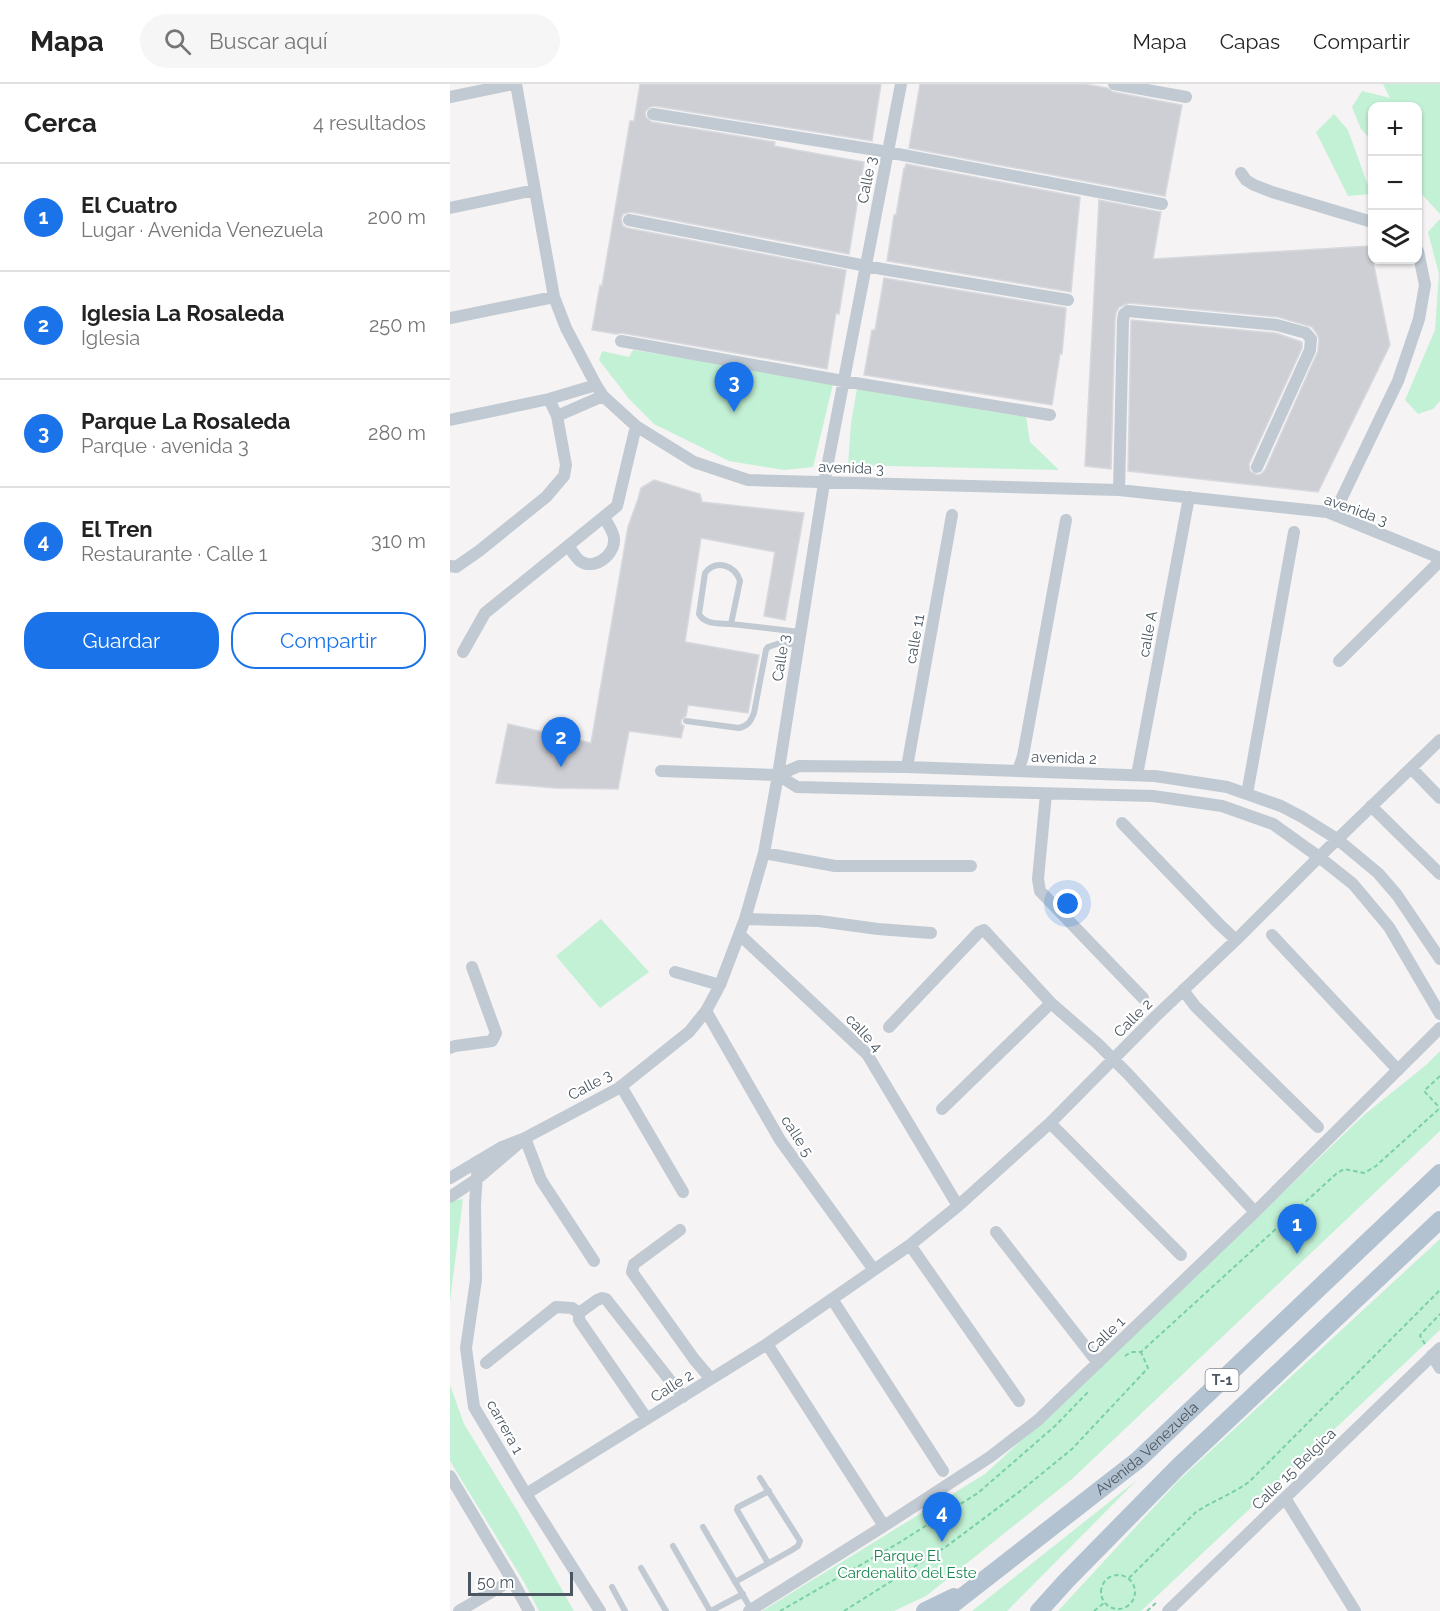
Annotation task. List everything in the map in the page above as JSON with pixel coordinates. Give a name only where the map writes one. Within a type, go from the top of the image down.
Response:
[{"type":"main road","name":"Avenida Venezuela","points":[[945,1611],[1138,1460],[1440,1173]]},
{"type":"main road","name":"T-1","points":[[1039,1611],[1178,1467],[1440,1220]]},
{"type":"main road","points":[[925,1611],[992,1575]]},
{"type":"street","points":[[450,97],[514,84]]},
{"type":"street","name":"avenida 3","points":[[514,84],[554,297],[566,328],[603,396],[636,426],[694,462],[748,480],[1119,490],[1327,512],[1440,559]]},
{"type":"street","name":"Calle 3","points":[[525,1137],[621,1086],[688,1032],[706,1011],[720,985],[745,919],[764,853],[824,483],[901,84]]},
{"type":"street","points":[[1114,84],[1186,97]]},
{"type":"street","points":[[653,114],[887,153],[1162,204]]},
{"type":"street","points":[[1241,173],[1254,185],[1272,192],[1368,221]]},
{"type":"street","points":[[450,208],[535,190]]},
{"type":"street","points":[[628,220],[1068,300]]},
{"type":"street","points":[[1334,514],[1398,381],[1419,319],[1425,285],[1421,264]]},
{"type":"street","points":[[450,318],[554,297]]},
{"type":"street","points":[[1119,490],[1123,320],[1128,311],[1277,325],[1306,333],[1311,339],[1310,350],[1257,466]]},
{"type":"street","points":[[621,341],[843,381],[1050,414]]},
{"type":"street","points":[[450,420],[549,399],[596,385]]},
{"type":"street","points":[[557,416],[603,396]]},
{"type":"street","points":[[450,566],[456,567],[479,551],[546,496],[564,476],[566,465],[557,416],[549,399]]},
{"type":"street","points":[[463,652],[485,613],[614,509],[619,502],[636,426]]},
{"type":"street","name":"calle A","points":[[1137,776],[1189,497]]},
{"type":"street","name":"calle 11","points":[[907,767],[952,515]]},
{"type":"street","points":[[568,546],[579,560],[587,564],[601,561],[612,551],[614,539],[603,517]]},
{"type":"street","points":[[1018,771],[1025,744],[1066,520]]},
{"type":"street","points":[[1247,794],[1294,532]]},
{"type":"street","points":[[1338,661],[1440,559]]},
{"type":"street","name":"Calle 2","points":[[526,1494],[767,1344],[910,1245],[958,1206],[1050,1123],[1440,740]]},
{"type":"street","name":"avenida 2","points":[[778,775],[799,766],[907,767],[1155,776],[1227,787],[1288,810],[1337,839],[1378,873],[1397,895],[1440,959]]},
{"type":"street","points":[[1411,768],[1440,798]]},
{"type":"street","points":[[662,771],[778,775],[797,787],[1153,796],[1222,806],[1272,824],[1353,884],[1389,927],[1440,1014]]},
{"type":"street","name":"Calle 2","points":[[1046,794],[1038,879],[1041,891],[1143,998]]},
{"type":"street","points":[[1371,806],[1440,874]]},
{"type":"street","points":[[1122,823],[1236,940]]},
{"type":"street","points":[[764,853],[835,866],[971,866]]},
{"type":"street","points":[[745,919],[819,921],[931,933]]},
{"type":"street","name":"Calle 2","points":[[889,1027],[979,932],[984,930],[1051,1003],[1113,1060],[1255,1212]]},
{"type":"street","name":"calle 4","points":[[739,934],[867,1054],[958,1206]]},
{"type":"street","points":[[1272,935],[1398,1070]]},
{"type":"street","points":[[450,1048],[492,1041],[496,1034],[472,967]]},
{"type":"street","points":[[675,972],[720,985]]},
{"type":"street","points":[[1183,990],[1196,1006],[1318,1127]]},
{"type":"street","points":[[942,1109],[1051,1003]]},
{"type":"street","name":"calle 5","points":[[706,1011],[780,1140],[874,1270]]},
{"type":"street","name":"Calle 1","points":[[751,1610],[998,1451],[1038,1420],[1255,1212],[1440,1028]]},
{"type":"street","points":[[621,1086],[682,1192]]},
{"type":"street","points":[[1050,1123],[1181,1256]]},
{"type":"street","points":[[450,1178],[502,1147],[525,1137]]},
{"type":"street","points":[[450,1197],[477,1179],[525,1137]]},
{"type":"street","points":[[525,1137],[541,1180],[594,1261]]},
{"type":"street","name":"carrera 1","points":[[478,1161],[475,1204],[476,1280],[466,1348],[474,1407],[600,1611]]},
{"type":"street","points":[[680,1230],[634,1264],[632,1272],[711,1379]]},
{"type":"street","points":[[996,1232],[1098,1363]]},
{"type":"street","points":[[910,1245],[1019,1401]]},
{"type":"street","points":[[579,1313],[597,1300],[606,1299],[683,1397]]},
{"type":"street","points":[[832,1299],[943,1471]]},
{"type":"street","points":[[486,1363],[556,1307],[572,1308],[579,1313]]},
{"type":"street","points":[[579,1313],[579,1320],[647,1419]]},
{"type":"street","points":[[767,1344],[884,1526]]},
{"type":"street","points":[[1436,1351],[1440,1368]]},
{"type":"street","name":"Calle 15 Belgica","points":[[1168,1611],[1436,1351]]},
{"type":"street","points":[[450,1476],[529,1611]]},
{"type":"street","points":[[1285,1498],[1355,1611]]},
{"type":"street","points":[[459,1611],[512,1580]]},
{"type":"lane","points":[[731,624],[740,581],[734,569],[716,565],[705,573],[699,614],[703,619],[707,622],[800,632]]},
{"type":"lane","points":[[686,721],[739,728],[747,725],[754,713],[766,650],[780,643],[798,645]]},
{"type":"lane","points":[[735,1582],[798,1546],[800,1540],[760,1478]]},
{"type":"lane","points":[[768,1563],[737,1510],[738,1507],[769,1491]]},
{"type":"lane","points":[[703,1527],[751,1610]]},
{"type":"lane","points":[[673,1546],[711,1611],[743,1594]]},
{"type":"lane","points":[[641,1568],[666,1611]]},
{"type":"lane","points":[[612,1587],[625,1611]]},
{"type":"path","points":[[844,1611],[947,1546],[1072,1449],[1148,1368],[1140,1352],[1336,1174],[1344,1169],[1364,1173],[1376,1166],[1440,1108],[1424,1091],[1440,1076]]},
{"type":"path","points":[[1129,1578],[1196,1512],[1249,1482],[1440,1290]]},
{"type":"path","points":[[1436,1351],[1420,1336],[1440,1314]]},
{"type":"path","points":[[1119,1575],[1129,1578],[1134,1586],[1135,1596],[1131,1605],[1122,1610],[1112,1609],[1104,1603],[1101,1594],[1103,1584],[1110,1577],[1119,1575]]},
{"type":"path","points":[[1094,1611],[1104,1603]]},
{"type":"green space","points":[[1383,84],[1440,84],[1440,214],[1422,194],[1422,102],[1368,102],[1368,137],[1361,129],[1352,107],[1362,91],[1390,98]]},
{"type":"green space","points":[[1334,114],[1348,130],[1368,186],[1368,194],[1348,196],[1316,132]]},
{"type":"green space","points":[[1440,219],[1440,401],[1433,409],[1418,414],[1405,400],[1435,330],[1439,274],[1428,232]]},
{"type":"green space","points":[[633,350],[833,384],[813,467],[784,470],[729,461],[654,424],[630,400],[599,360],[602,351],[629,357]]},
{"type":"green space","points":[[857,389],[1026,417],[1030,442],[1059,470],[848,465],[851,423]]},
{"type":"green space","points":[[601,919],[649,972],[600,1008],[556,956]]},
{"type":"green space","name":"Parque El Cardenalito del Este","points":[[1440,1051],[1440,1131],[1072,1479],[926,1596],[894,1611],[762,1611],[985,1474],[1364,1115]]},
{"type":"green space","points":[[463,1199],[450,1301],[450,1201]]},
{"type":"green space","points":[[1440,1239],[1440,1330],[1141,1611],[1058,1611],[1179,1480]]},
{"type":"green space","points":[[450,1385],[464,1424],[518,1512],[574,1611],[539,1611],[524,1582],[450,1461]]},
{"type":"green space","points":[[1137,1480],[1007,1611],[972,1611]]},
{"type":"building","points":[[640,84],[881,84],[872,141],[654,106],[645,112],[646,117],[652,122],[775,142],[774,146],[864,162],[849,254],[631,212],[623,214],[621,219],[623,226],[627,228],[846,270],[827,369],[622,333],[592,330],[600,285],[602,286],[630,121],[634,121]]},
{"type":"building","points":[[920,84],[1084,84],[1182,105],[1165,196],[909,148]]},
{"type":"building","points":[[906,164],[1080,197],[1071,292],[887,261],[894,215],[896,215]]},
{"type":"building","points":[[1099,200],[1161,212],[1153,259],[1368,246],[1368,264],[1374,264],[1390,345],[1318,492],[1128,471],[1131,320],[1276,333],[1302,342],[1302,348],[1249,464],[1250,471],[1257,475],[1265,470],[1318,351],[1319,339],[1312,327],[1278,317],[1129,303],[1119,307],[1115,320],[1111,469],[1085,466]]},
{"type":"building","points":[[884,278],[1066,308],[1062,354],[1060,354],[1052,405],[864,375]]},
{"type":"building","points":[[654,480],[700,494],[702,502],[804,513],[785,620],[764,616],[775,552],[701,538],[685,642],[759,655],[748,713],[688,705],[686,716],[681,720],[684,726],[681,738],[629,731],[618,789],[555,788],[496,783],[508,724],[591,743],[628,527],[641,488]]},
{"type":"place","name":"Parque La Rosaleda","points":[[734,412]]},
{"type":"place","name":"Iglesia La Rosaleda","points":[[561,767]]},
{"type":"place","name":"El Cuatro","points":[[1297,1254]]},
{"type":"place","name":"El Tren","points":[[942,1542]]}]
